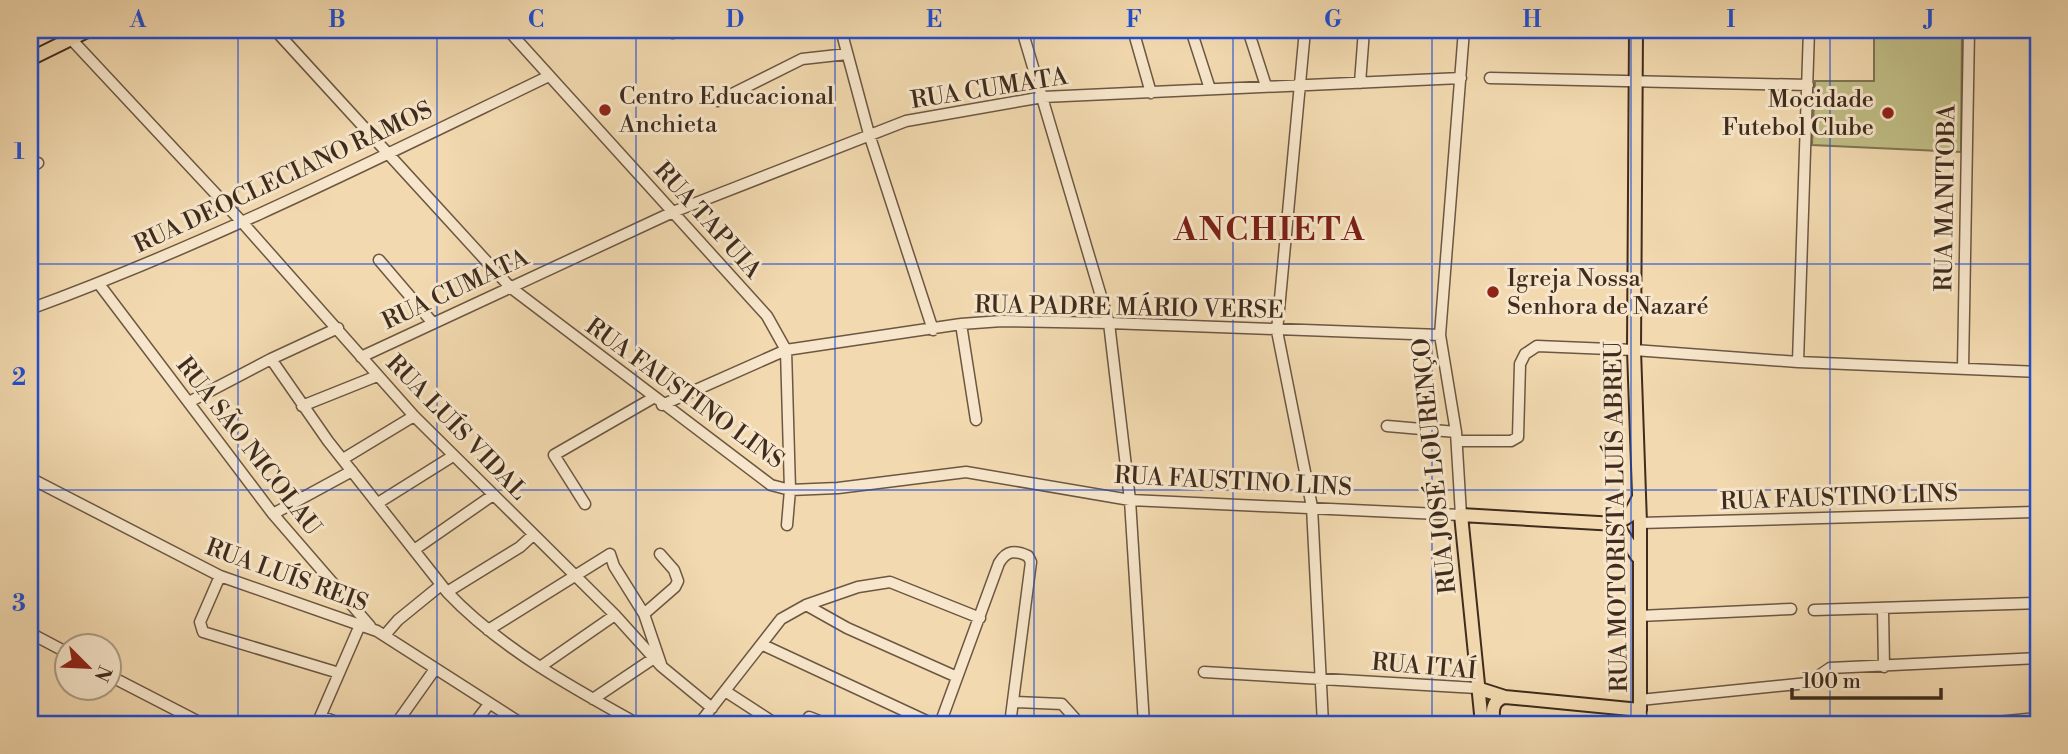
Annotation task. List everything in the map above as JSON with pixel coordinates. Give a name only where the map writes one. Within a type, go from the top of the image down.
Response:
[{"type":"main road","points":[[30,59],[89,30]]},
{"type":"main road","name":"RUA MOTORISTA LUÍS ABREU","points":[[1636,30],[1634,350],[1640,523],[1640,705]]},
{"type":"main road","points":[[1638,498],[1629,516],[1616,524],[1639,559]]},
{"type":"main road","name":"RUA FAUSTINO LINS","points":[[1461,515],[1616,524]]},
{"type":"main road","name":"RUA JOSÉ LOURENÇO","points":[[1461,515],[1482,724]]},
{"type":"main road","name":"RUA ITAÍ","points":[[1478,688],[1505,697],[1640,705]]},
{"type":"main road","points":[[1494,724],[1493,706],[1505,697]]},
{"type":"street","name":"RUA FAUSTINO LINS","points":[[275,30],[510,287],[757,478],[790,490],[838,488],[966,472],[1130,500],[1461,515]]},
{"type":"street","name":"RUA TAPUIA","points":[[508,30],[766,316],[786,350]]},
{"type":"street","points":[[841,30],[869,134],[933,330]]},
{"type":"street","points":[[1022,30],[1109,323],[1130,500],[1144,724]]},
{"type":"street","points":[[1133,30],[1151,93]]},
{"type":"street","points":[[1191,30],[1210,89]]},
{"type":"street","points":[[1248,30],[1266,86]]},
{"type":"street","points":[[1305,30],[1276,331],[1312,507],[1323,724]]},
{"type":"street","points":[[1360,83],[1364,30]]},
{"type":"street","name":"RUA JOSÉ LOURENÇO","points":[[1461,515],[1457,436],[1440,335],[1464,30]]},
{"type":"street","points":[[1798,362],[1809,30]]},
{"type":"street","name":"RUA MANITOBA","points":[[1963,368],[1969,30]]},
{"type":"street","name":"RUA LUÍS VIDAL","points":[[71,39],[241,221],[414,416],[615,615],[658,662],[712,708]]},
{"type":"street","points":[[718,102],[802,59],[847,54]]},
{"type":"street","name":"RUA DEOCLECIANO RAMOS","points":[[30,309],[99,284],[241,221],[550,76]]},
{"type":"street","name":"RUA CUMATA","points":[[360,357],[673,212],[869,134],[936,114],[1043,97],[1461,78]]},
{"type":"street","points":[[1490,78],[1636,79],[1808,85]]},
{"type":"street","points":[[379,260],[432,322]]},
{"type":"street","name":"RUA SÃO NICOLAU","points":[[99,284],[273,514],[372,628]]},
{"type":"street","name":"RUA PADRE MÁRIO VERSE","points":[[585,504],[554,455],[657,401],[786,350],[961,324],[1002,321],[1440,335]]},
{"type":"street","points":[[961,324],[976,420]]},
{"type":"street","points":[[189,402],[338,328]]},
{"type":"street","points":[[1387,426],[1510,441],[1517,437],[1520,364],[1525,355],[1537,346],[1798,362],[2038,372]]},
{"type":"street","points":[[786,350],[790,490],[787,525]]},
{"type":"street","points":[[271,359],[302,406],[444,588],[488,630],[540,667],[638,724]]},
{"type":"street","points":[[302,406],[377,376]]},
{"type":"street","points":[[343,459],[414,416]]},
{"type":"street","points":[[378,503],[453,456]]},
{"type":"street","points":[[273,514],[352,471]]},
{"type":"street","name":"RUA LUÍS REIS","points":[[30,478],[220,576],[372,628],[522,724]]},
{"type":"street","points":[[414,550],[493,495]]},
{"type":"street","name":"RUA FAUSTINO LINS","points":[[1640,523],[2038,512]]},
{"type":"street","points":[[386,635],[398,620],[444,588],[520,547],[533,536]]},
{"type":"street","points":[[940,724],[1003,557],[1013,551],[1024,554],[1031,562],[1010,724]]},
{"type":"street","points":[[488,630],[610,554],[614,566],[644,614],[658,662],[593,699]]},
{"type":"street","points":[[644,614],[675,587],[678,581],[674,570],[660,554]]},
{"type":"street","points":[[220,576],[200,622],[203,632],[339,673]]},
{"type":"street","points":[[699,724],[781,619],[806,604],[858,587],[890,582],[980,618]]},
{"type":"street","points":[[1814,610],[1883,610],[2038,603]]},
{"type":"street","points":[[806,604],[847,628],[957,677]]},
{"type":"street","points":[[1639,616],[1791,609]]},
{"type":"street","points":[[1883,610],[1884,667]]},
{"type":"street","points":[[540,667],[615,615]]},
{"type":"street","points":[[341,724],[319,720],[360,625]]},
{"type":"street","points":[[30,633],[52,645]]},
{"type":"street","points":[[763,645],[933,724]]},
{"type":"street","points":[[1643,724],[1640,705],[1808,683],[1830,668],[2038,658]]},
{"type":"street","points":[[396,724],[435,669]]},
{"type":"street","name":"RUA ITAÍ","points":[[1204,672],[1478,688]]},
{"type":"street","points":[[122,682],[203,724]]},
{"type":"street","points":[[725,691],[775,724]]},
{"type":"street","points":[[1014,702],[1062,704],[1080,724]]},
{"type":"street","points":[[474,724],[489,704]]},
{"type":"street","points":[[805,724],[812,717],[827,724]]},
{"type":"street","points":[[1977,724],[2038,718]]},
{"type":"shaded area","name":"Mocidade Futebol Clube","points":[[1874,30],[1962,30],[1961,152],[1812,145],[1815,81],[1874,81]]},
{"type":"place","name":"Centro Educacional Anchieta","points":[[605,110]]},
{"type":"place","name":"Mocidade Futebol Clube","points":[[1888,113]]},
{"type":"place","name":"Igreja Nossa Senhora de Nazaré","points":[[1493,292]]},
{"type":"district","name":"ANCHIETA","points":[[1270,229]]}]
